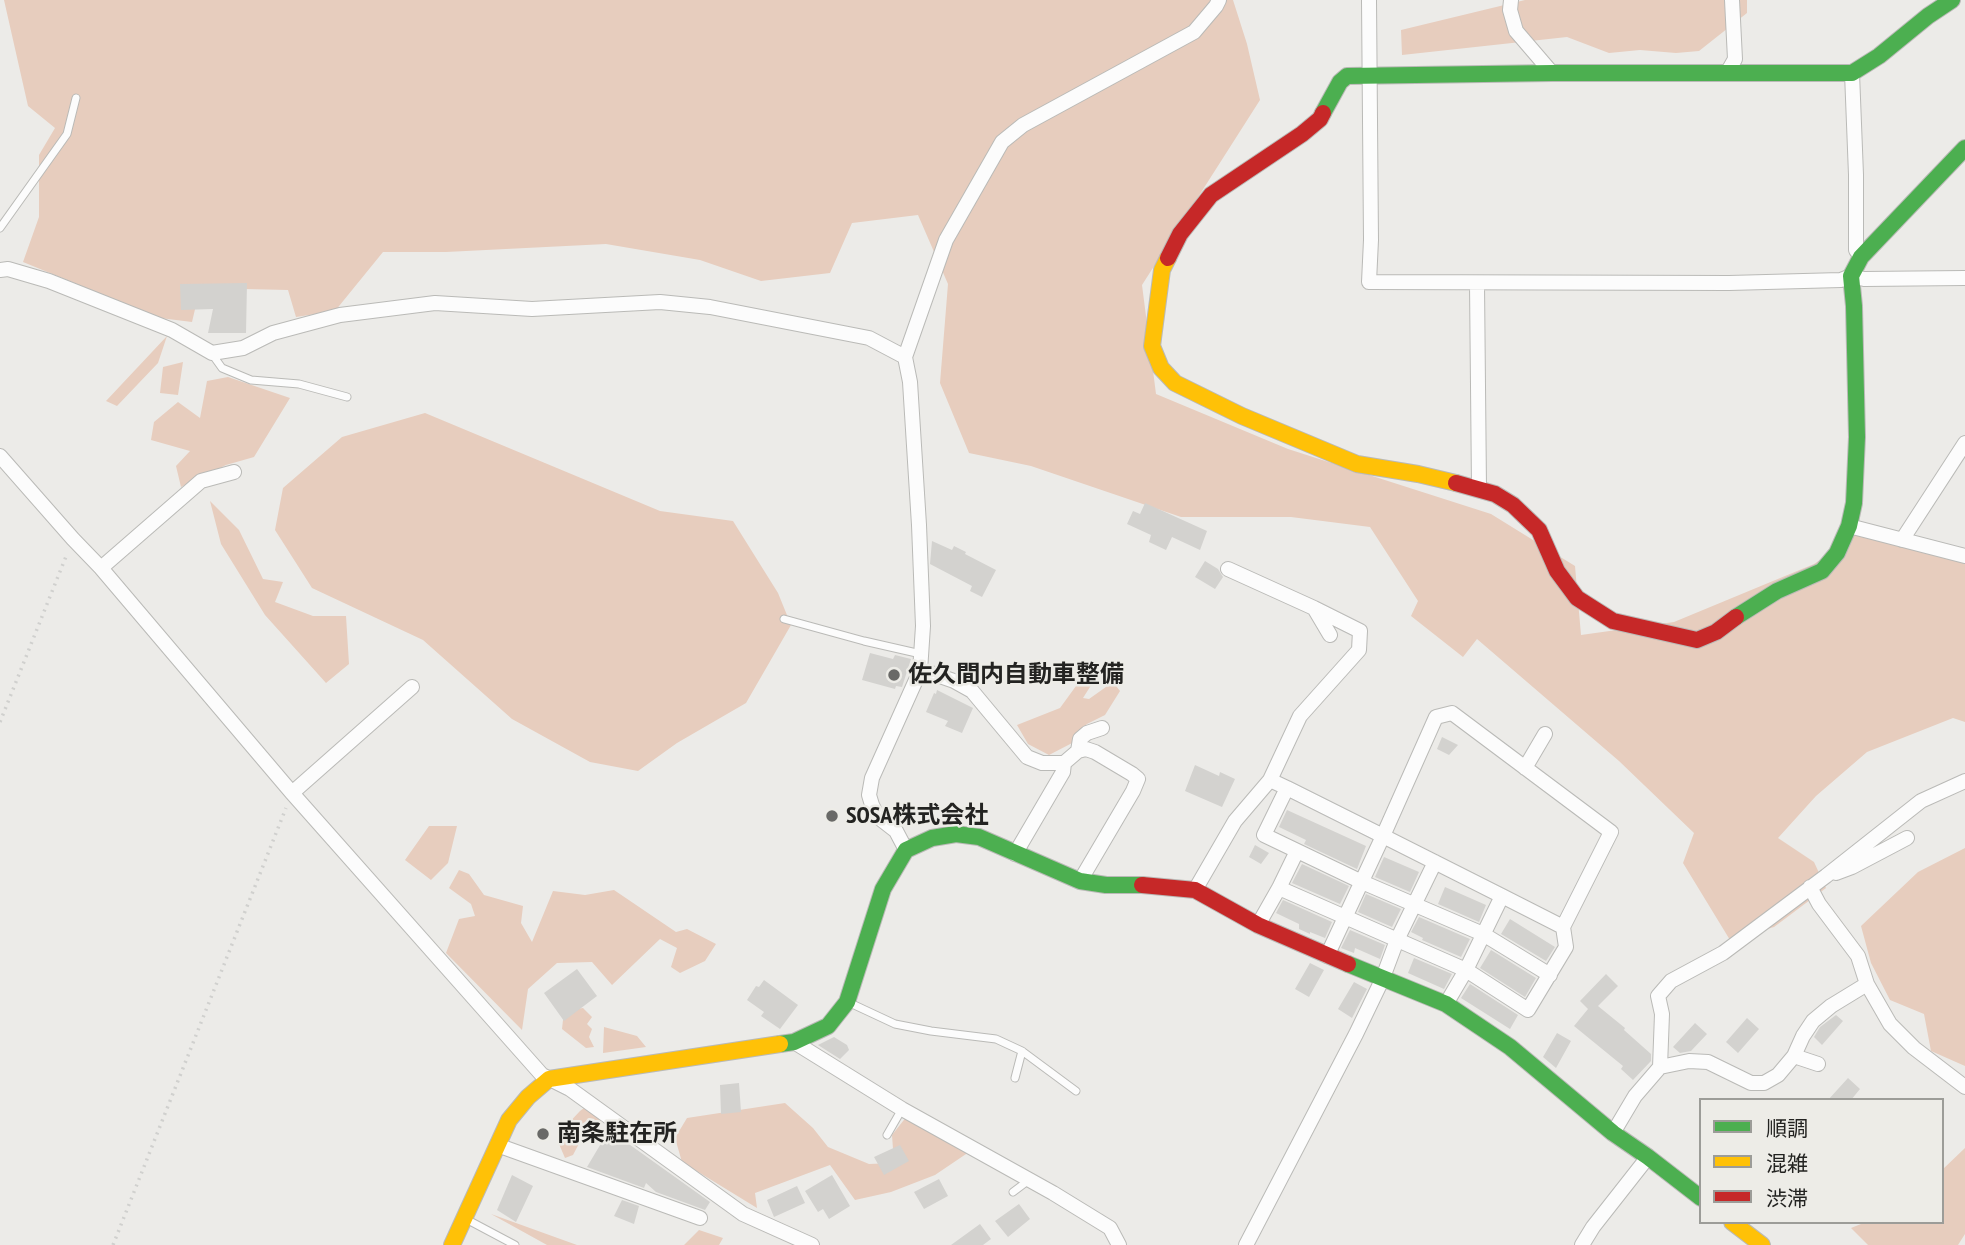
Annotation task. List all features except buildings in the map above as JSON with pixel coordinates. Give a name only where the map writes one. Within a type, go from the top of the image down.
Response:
[{"type":"street","points":[[906,850],[896,831],[878,817],[869,795],[872,778],[920,671],[923,626],[919,525],[910,382],[905,357],[946,240],[1002,142],[1023,125],[1194,32],[1219,0]]},
{"type":"street","points":[[1369,0],[1369,282],[1729,283],[1841,280],[1851,276],[1864,279],[1965,278]]},
{"type":"street","points":[[1511,0],[1510,10],[1516,30],[1552,73]]},
{"type":"street","points":[[1727,73],[1735,59],[1732,0]]},
{"type":"street","points":[[1952,0],[1879,56],[1852,73],[1347,76],[1340,82],[1320,118],[1302,134],[1212,195],[1180,234],[1162,270],[1152,346],[1161,368],[1175,383],[1242,416],[1357,464],[1418,474],[1495,494],[1513,505],[1539,530],[1557,571],[1577,598],[1613,621],[1696,640],[1716,632],[1777,591],[1822,571],[1837,553],[1849,526],[1854,503],[1857,438],[1851,276],[1861,257],[1965,148]]},
{"type":"street","points":[[1852,73],[1856,250],[1861,257]]},
{"type":"street","points":[[0,270],[8,269],[48,281],[124,310],[172,330],[212,354],[243,348],[273,333],[340,315],[435,303],[532,309],[660,302],[710,307],[869,338],[905,357]]},
{"type":"street","points":[[1477,284],[1479,488]]},
{"type":"street","points":[[1902,540],[1965,443]]},
{"type":"street","points":[[0,456],[101,568],[292,793],[542,1075],[570,1089],[743,1214],[812,1245]]},
{"type":"street","points":[[101,568],[201,481],[234,472]]},
{"type":"street","points":[[1849,526],[1965,556]]},
{"type":"street","points":[[1195,890],[1235,821],[1270,780],[1300,716],[1359,650],[1360,631],[1228,569]]},
{"type":"street","points":[[1314,608],[1330,635]]},
{"type":"street","points":[[920,671],[954,681],[972,691],[1027,757],[1042,763],[1064,763],[1078,751],[1086,749],[1138,779],[1080,881]]},
{"type":"street","points":[[292,793],[412,687]]},
{"type":"street","points":[[1279,888],[1345,917],[1397,940],[1466,970],[1528,1010],[1566,947],[1563,927],[1611,832],[1452,713],[1436,717],[1362,882],[1345,917],[1326,956]]},
{"type":"street","points":[[1078,751],[1080,739],[1087,733],[1102,728]]},
{"type":"street","points":[[1525,768],[1545,734]]},
{"type":"street","points":[[1015,854],[1063,772],[1064,763]]},
{"type":"street","points":[[1270,780],[1563,927]]},
{"type":"street","points":[[1660,1067],[1662,1014],[1658,996],[1671,981],[1723,953],[1921,800],[1965,781]]},
{"type":"street","points":[[1287,788],[1264,835],[1362,882],[1483,934],[1550,975]]},
{"type":"street","points":[[452,1245],[509,1120],[528,1097],[549,1079],[794,1042],[828,1026],[847,1002],[883,889],[906,850],[932,838],[956,834],[979,837],[1080,881],[1195,890],[1258,925],[1326,956],[1446,1004],[1510,1047],[1614,1133],[1699,1196]]},
{"type":"street","points":[[1826,876],[1852,867],[1907,838]]},
{"type":"street","points":[[1258,925],[1297,851]]},
{"type":"street","points":[[1247,1245],[1382,980],[1397,940],[1435,862]]},
{"type":"street","points":[[1810,887],[1819,904],[1858,956],[1867,984],[1889,1024],[1914,1048],[1965,1087]]},
{"type":"street","points":[[1446,1004],[1466,970],[1502,896]]},
{"type":"street","points":[[1614,1133],[1635,1096],[1660,1067],[1689,1061],[1708,1062],[1751,1083],[1764,1083],[1778,1075],[1794,1056],[1813,1021],[1831,1006],[1867,984]]},
{"type":"street","points":[[794,1042],[902,1109],[1110,1228],[1119,1245]]},
{"type":"street","points":[[1794,1056],[1818,1064]]},
{"type":"street","points":[[497,1145],[700,1218]]},
{"type":"street","points":[[1582,1245],[1648,1157]]},
{"type":"street","points":[[1735,1224],[1762,1245]]},
{"type":"lane","points":[[0,228],[67,134],[76,98]]},
{"type":"lane","points":[[212,354],[222,368],[251,380],[299,384],[347,397]]},
{"type":"lane","points":[[783,619],[921,654]]},
{"type":"lane","points":[[847,1002],[895,1024],[996,1039],[1023,1051],[1076,1091]]},
{"type":"lane","points":[[1015,1078],[1023,1051]]},
{"type":"lane","points":[[887,1135],[902,1109]]},
{"type":"lane","points":[[1013,1192],[1030,1180]]},
{"type":"lane","points":[[464,1218],[515,1245]]},
{"type":"path","points":[[0,722],[73,540]]},
{"type":"path","points":[[113,1245],[292,793]]},
{"type":"shaded area","points":[[4,0],[1233,0],[1260,100],[1142,285],[1156,394],[1288,449],[1491,514],[1575,566],[1581,635],[1674,622],[1814,564],[1855,535],[1917,536],[1965,564],[1965,722],[1953,718],[1867,752],[1816,796],[1778,838],[1814,862],[1826,888],[1774,927],[1730,940],[1683,863],[1694,833],[1619,761],[1477,639],[1463,657],[1411,616],[1418,601],[1370,527],[1291,517],[1181,517],[1031,466],[969,453],[940,383],[948,284],[918,215],[852,223],[830,273],[761,281],[700,260],[606,244],[446,252],[383,252],[335,311],[296,317],[288,290],[200,288],[192,322],[160,318],[23,262],[39,217],[39,155],[55,128],[28,106]]},
{"type":"shaded area","points":[[1525,0],[1747,0],[1747,13],[1699,51],[1676,53],[1640,50],[1609,53],[1567,37],[1402,55],[1401,30]]},
{"type":"shaded area","points":[[167,336],[158,363],[117,406],[106,401]]},
{"type":"shaded area","points":[[183,362],[178,395],[160,393],[163,367]]},
{"type":"shaded area","points":[[228,377],[290,398],[254,457],[226,465],[181,487],[176,466],[190,451],[151,440],[154,422],[178,402],[200,418],[207,381]]},
{"type":"shaded area","points":[[425,413],[660,511],[733,521],[778,593],[791,625],[746,703],[677,743],[638,771],[590,762],[512,719],[423,640],[312,588],[275,530],[283,488],[342,437]]},
{"type":"shaded area","points":[[210,501],[239,530],[263,579],[283,582],[275,602],[313,616],[346,616],[349,664],[326,683],[265,615],[221,544]]},
{"type":"shaded area","points":[[1084,675],[1095,679],[1083,698],[1089,699],[1113,682],[1120,691],[1105,715],[1079,731],[1076,741],[1049,755],[1028,744],[1017,725],[1060,708]]},
{"type":"shaded area","points":[[429,826],[457,826],[448,863],[431,880],[405,860]]},
{"type":"shaded area","points":[[1965,848],[1965,1066],[1931,1051],[1924,1014],[1890,1000],[1871,963],[1861,926],[1918,872]]},
{"type":"shaded area","points":[[459,870],[469,874],[484,895],[523,906],[521,923],[532,942],[553,891],[585,895],[614,890],[676,932],[687,929],[716,944],[705,961],[680,973],[671,967],[677,948],[660,939],[612,985],[592,962],[557,963],[528,989],[522,1030],[446,953],[459,919],[475,916],[471,904],[449,888]]},
{"type":"shaded area","points":[[583,1008],[592,1017],[587,1024],[592,1029],[589,1037],[594,1047],[586,1048],[562,1029],[564,1011]]},
{"type":"shaded area","points":[[604,1027],[637,1036],[646,1047],[603,1053]]},
{"type":"shaded area","points":[[785,1103],[813,1128],[828,1147],[869,1164],[894,1163],[892,1135],[907,1116],[969,1152],[935,1175],[891,1192],[855,1200],[830,1165],[755,1193],[757,1208],[682,1162],[675,1138],[687,1118]]},
{"type":"shaded area","points":[[588,1105],[603,1118],[595,1136],[583,1136],[573,1155],[565,1158],[559,1144],[564,1128]]},
{"type":"shaded area","points":[[1965,1148],[1965,1234],[1958,1245],[1868,1245],[1851,1228],[1861,1224],[1944,1224],[1944,1168]]},
{"type":"shaded area","points":[[491,1214],[577,1245],[547,1245]]},
{"type":"shaded area","points":[[699,1230],[723,1238],[719,1245],[684,1245]]},
{"type":"traffic: fast","points":[[1323,113],[1340,82],[1347,76],[1852,73],[1879,56],[1952,0]]},
{"type":"traffic: fast","points":[[1736,617],[1777,591],[1822,571],[1837,553],[1849,526],[1854,503],[1857,437],[1851,276],[1861,257],[1965,148]]},
{"type":"traffic: fast","points":[[780,1044],[794,1042],[828,1026],[847,1002],[883,889],[906,850],[932,838],[956,834],[979,837],[1080,881],[1106,885],[1142,885]]},
{"type":"traffic: fast","points":[[1348,964],[1446,1004],[1510,1047],[1613,1133],[1699,1196]]},
{"type":"traffic: slow","points":[[1168,258],[1162,270],[1152,346],[1161,368],[1175,383],[1242,416],[1357,464],[1456,483]]},
{"type":"traffic: slow","points":[[452,1245],[509,1120],[528,1097],[549,1079],[780,1044]]},
{"type":"traffic: slow","points":[[1735,1224],[1762,1245]]},
{"type":"traffic: jam","points":[[1168,258],[1180,234],[1211,195],[1302,134],[1320,119],[1323,113]]},
{"type":"traffic: jam","points":[[1456,483],[1495,494],[1513,505],[1539,530],[1557,571],[1577,598],[1613,621],[1697,640],[1716,632],[1736,617]]},
{"type":"traffic: jam","points":[[1142,885],[1195,890],[1258,925],[1348,964]]},
{"type":"place","name":"佐久間内自動車整備","points":[[894,675]]},
{"type":"place","name":"SOSA株式会社","points":[[832,816]]},
{"type":"place","name":"南条駐在所","points":[[543,1134]]}]
